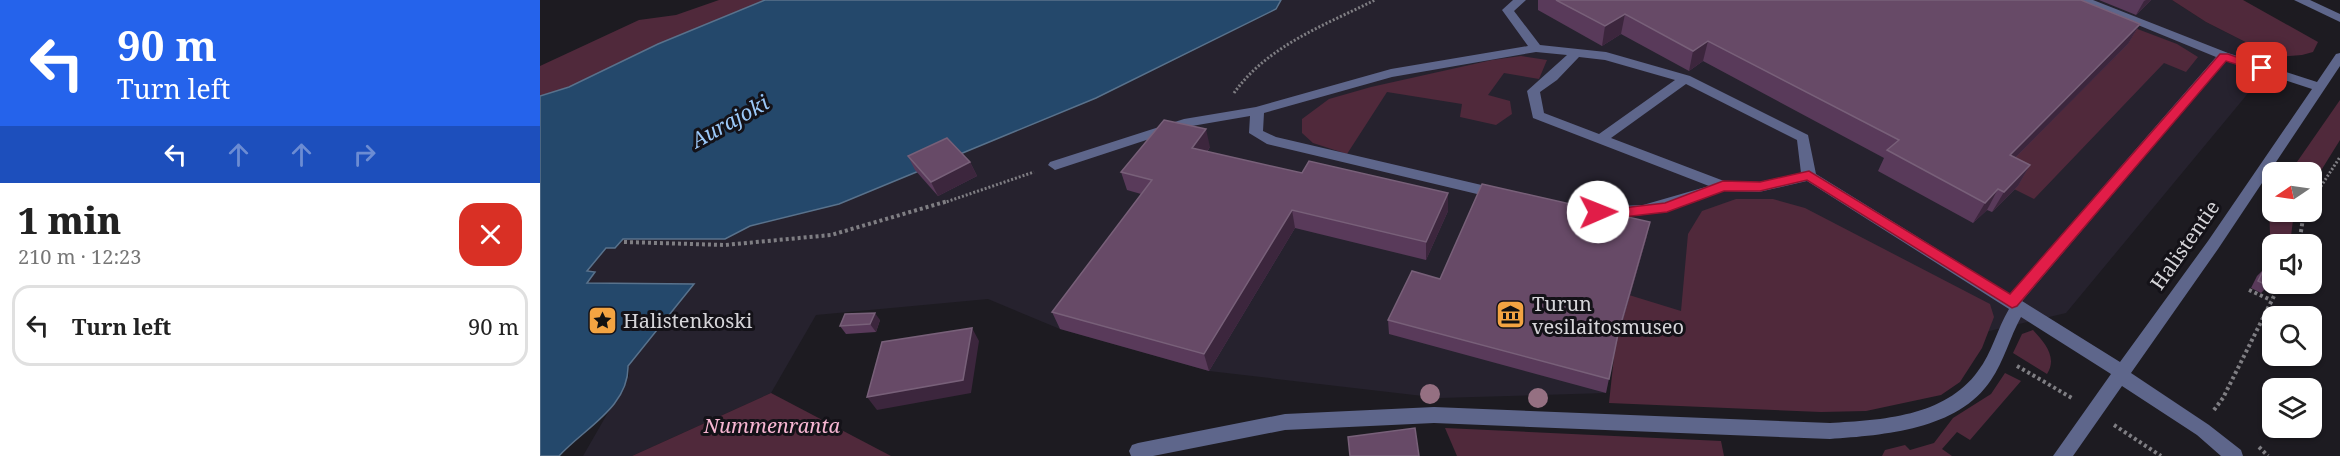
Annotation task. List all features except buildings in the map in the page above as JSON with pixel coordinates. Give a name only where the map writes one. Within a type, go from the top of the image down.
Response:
[{"type":"street","points":[[1520,0],[1508,10],[1536,48]]},
{"type":"street","points":[[2083,0],[2224,56],[2318,87]]},
{"type":"street","points":[[2300,0],[2340,18]]},
{"type":"street","points":[[1055,165],[1184,123],[1257,111],[1391,73],[1536,48],[1606,57],[1685,79],[1803,138],[1809,176]]},
{"type":"street","points":[[1575,54],[1552,77],[1533,91],[1538,115],[1723,186],[1760,187],[1809,176],[2121,373],[2202,430],[2234,456]]},
{"type":"street","points":[[1138,451],[1285,422],[1434,415],[1830,431],[1885,427],[1935,413],[1976,387],[1985,375],[2015,304],[2224,56]]},
{"type":"street","name":"Halistentie","points":[[2062,456],[2213,245],[2340,57]]},
{"type":"street","points":[[1601,139],[1685,79]]},
{"type":"street","points":[[1257,111],[1256,132],[1272,141],[1508,196]]},
{"type":"street","points":[[1575,210],[1614,213],[1667,207],[1723,186]]},
{"type":"path","points":[[1222,117],[1239,84],[1274,54],[1311,29],[1375,0]]},
{"type":"path","points":[[2322,185],[2340,157]]},
{"type":"path","points":[[624,242],[725,245],[831,235],[962,197],[1055,165]]},
{"type":"path","points":[[2249,290],[2271,300]]},
{"type":"path","points":[[2210,414],[2223,398],[2274,294]]},
{"type":"path","points":[[2029,372],[2043,380]]},
{"type":"path","points":[[2130,435],[2161,456]]},
{"type":"shaded area","points":[[1281,0],[2172,0],[2206,22],[2275,57],[2245,97],[2066,313],[1853,363],[1615,348],[1606,393],[1440,398],[1209,371],[1060,329],[988,299],[816,315],[771,393],[632,456],[583,456],[629,376],[628,366],[694,284],[586,283],[594,272],[587,272],[607,248],[623,239],[725,239],[750,226],[839,204],[1096,98],[1276,9]]},
{"type":"green space","points":[[719,0],[765,0],[658,44],[569,87],[540,96],[540,66],[639,20],[676,15]]},
{"type":"green space","points":[[2061,0],[2177,44],[2198,57],[2186,72],[2164,63],[2034,199],[2014,189],[2017,186],[1998,175]]},
{"type":"green space","points":[[2172,0],[2243,0],[2318,42],[2313,52],[2275,57],[2206,22]]},
{"type":"green space","points":[[1521,56],[1547,60],[1539,79],[1504,73],[1488,95],[1510,101],[1512,114],[1496,125],[1460,117],[1462,104],[1387,92],[1347,154],[1313,143],[1302,133],[1302,119],[1329,99],[1371,87],[1492,60]]},
{"type":"green space","points":[[2340,100],[2340,140],[2322,169],[2322,162],[2297,162]]},
{"type":"green space","points":[[1736,199],[1773,199],[1805,208],[1990,304],[1994,317],[1982,348],[1960,382],[1941,395],[1866,411],[1821,412],[1609,403],[1615,347],[1629,295],[1681,311],[1688,234],[1702,211]]},
{"type":"green space","points":[[2270,222],[2293,222],[2291,234],[2270,234]]},
{"type":"green space","points":[[2033,330],[2045,345],[2050,356],[2050,368],[2047,374],[2013,353],[2022,334]]},
{"type":"green space","points":[[2005,373],[2021,381],[1970,440],[1957,432],[1942,449],[1952,456],[1882,456],[1885,450],[1905,445],[1910,450],[1934,443],[1953,418],[1991,394]]},
{"type":"green space","name":"Nummenranta","points":[[771,393],[891,456],[632,456]]},
{"type":"green space","points":[[1445,428],[1721,441],[1724,456],[1457,456]]},
{"type":"water","name":"Aurajoki","points":[[765,0],[1281,0],[1276,9],[1096,98],[839,204],[750,226],[725,239],[623,239],[615,248],[606,248],[587,271],[595,272],[587,283],[694,284],[628,366],[621,394],[613,405],[559,456],[540,456],[540,96],[569,87],[658,44]]},
{"type":"place","name":"Turun vesilaitosmuseo","points":[[1511,315]]},
{"type":"place","name":"Halistenkoski","points":[[602,321]]},
{"type":"route","points":[[1598,212],[1614,213],[1667,207],[1723,186],[1760,187],[1809,176],[1939,259],[2012,302],[2224,56],[2262,68]]}]
